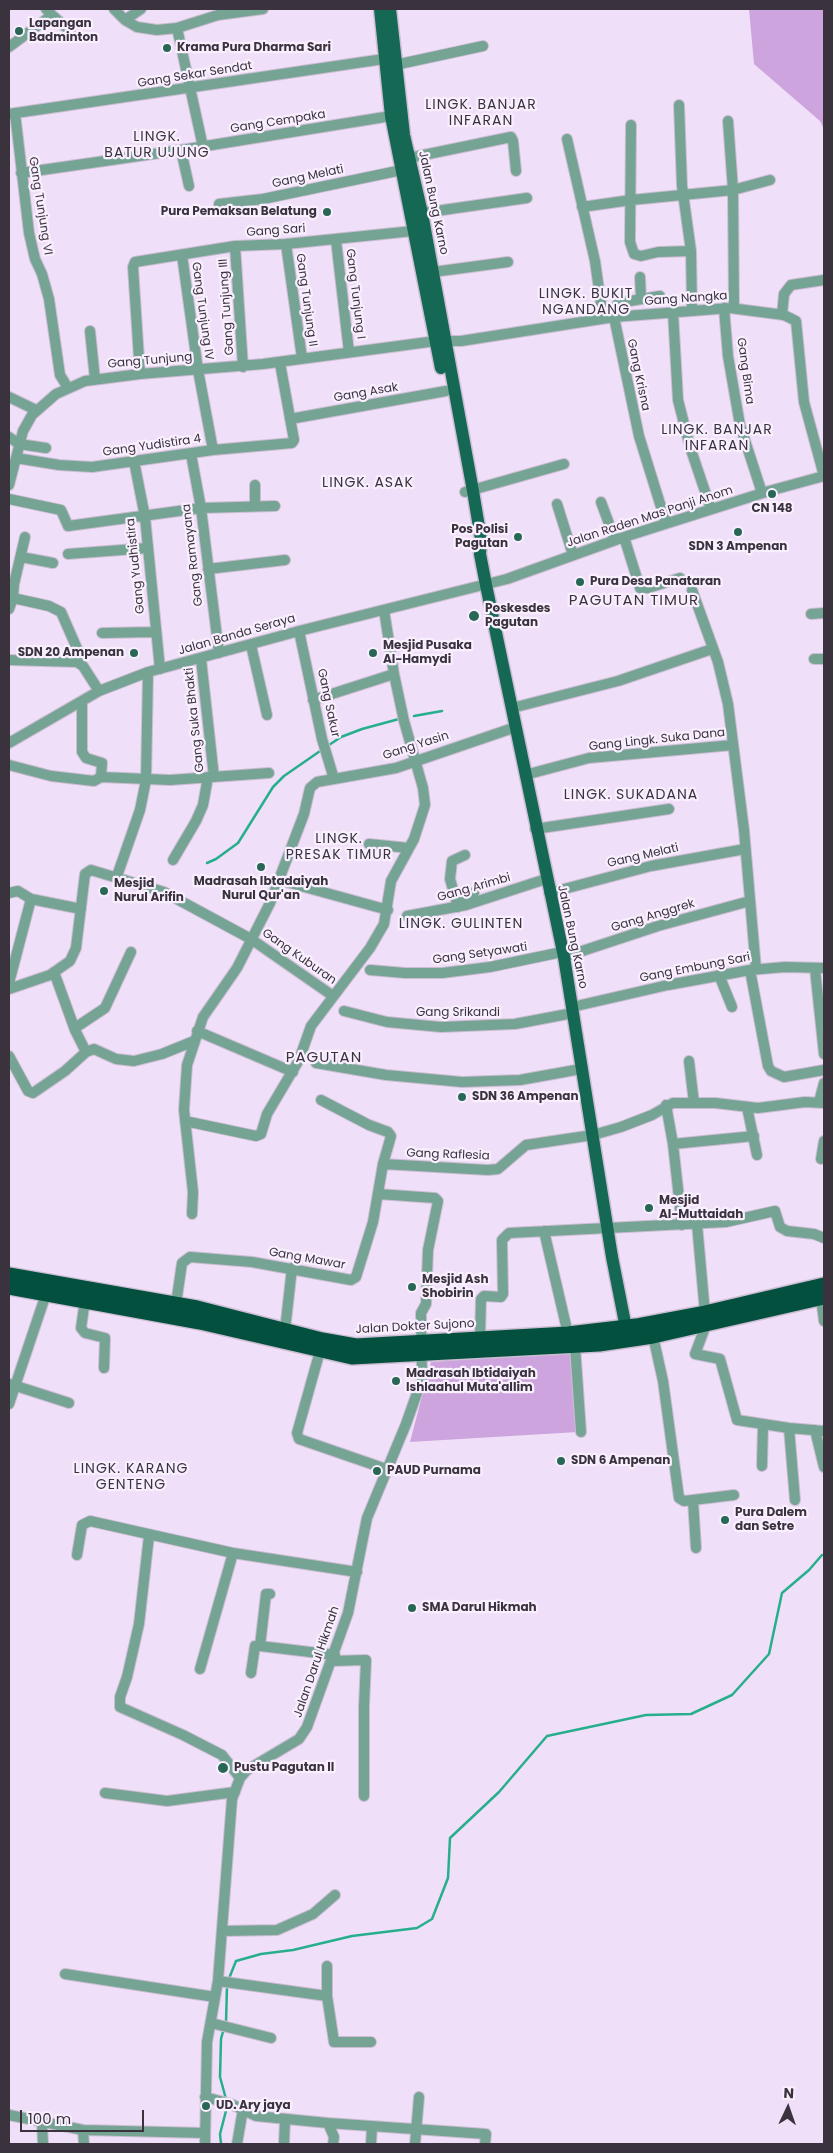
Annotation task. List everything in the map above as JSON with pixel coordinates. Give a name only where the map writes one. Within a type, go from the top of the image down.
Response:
[{"type":"highway","name":"Jalan Dokter Sujono","points":[[9,1275],[102,1297],[176,1304],[356,1346],[421,1349],[480,1338],[572,1340],[626,1333],[705,1319],[787,1299],[823,1293]]},
{"type":"highway","points":[[9,1287],[85,1300],[102,1297],[320,1351],[352,1357],[421,1349],[572,1340]]},
{"type":"highway","points":[[626,1333],[653,1336],[705,1319]]},
{"type":"main road","points":[[380,9],[390,62],[391,116],[402,170],[413,199],[413,231],[441,342]]},
{"type":"main road","name":"Jalan Bung Karno","points":[[390,9],[390,62],[410,158],[413,199],[422,213],[433,272],[446,391],[481,539],[480,554],[498,649],[563,954],[626,1333]]},
{"type":"main road","name":"Jalan Bung Karno","points":[[441,342],[469,491]]},
{"type":"street","points":[[114,9],[125,20],[147,30],[176,28],[218,15],[263,9]]},
{"type":"street","points":[[125,20],[141,9]]},
{"type":"street","points":[[9,47],[49,12],[70,31]]},
{"type":"street","points":[[176,28],[203,147]]},
{"type":"street","name":"Gang Sekar Sendat","points":[[12,114],[128,98],[189,87],[390,62],[483,46]]},
{"type":"street","points":[[679,105],[683,196],[691,251],[692,309]]},
{"type":"street","name":"Gang Tunjung VI","points":[[12,114],[35,259],[50,299],[60,375],[68,388]]},
{"type":"street","name":"Gang Cempaka","points":[[21,173],[203,147],[391,116]]},
{"type":"street","name":"Gang Bima","points":[[728,121],[733,190],[728,356],[740,425],[762,493]]},
{"type":"street","points":[[631,125],[630,242],[634,254],[641,256],[658,252],[691,251]]},
{"type":"street","points":[[410,158],[510,137],[513,141],[516,171]]},
{"type":"street","points":[[567,140],[597,271],[603,318]]},
{"type":"street","points":[[181,150],[189,186]]},
{"type":"street","name":"Gang Melati","points":[[219,204],[262,199],[402,170]]},
{"type":"street","points":[[582,207],[733,190],[770,180]]},
{"type":"street","points":[[422,213],[527,198]]},
{"type":"street","name":"Gang Sari","points":[[140,374],[132,268],[134,263],[235,246],[336,240],[413,231]]},
{"type":"street","name":"Gang Tunjung I","points":[[336,240],[350,352]]},
{"type":"street","name":"Gang Tunjung II","points":[[286,244],[302,358]]},
{"type":"street","name":"Gang Tunjung III","points":[[235,246],[243,366]]},
{"type":"street","name":"Gang Tunjung IV","points":[[182,255],[198,370],[213,450]]},
{"type":"street","points":[[433,272],[508,262]]},
{"type":"street","points":[[640,277],[641,298]]},
{"type":"street","points":[[824,280],[791,285],[784,294],[782,315],[796,321],[799,333],[800,371],[804,402],[824,476]]},
{"type":"street","points":[[616,317],[618,303],[660,296]]},
{"type":"street","name":"Gang Nangka","points":[[350,352],[441,342],[603,318],[692,309],[729,308],[782,315]]},
{"type":"street","points":[[673,312],[678,400],[690,446],[711,509]]},
{"type":"street","name":"Gang Krisna","points":[[616,317],[639,436],[666,524]]},
{"type":"street","points":[[90,331],[95,379]]},
{"type":"street","name":"Gang Tunjung","points":[[10,478],[23,432],[36,410],[68,388],[95,379],[280,363],[302,358],[350,352]]},
{"type":"street","points":[[280,363],[290,419]]},
{"type":"street","name":"Gang Asak","points":[[290,419],[446,391]]},
{"type":"street","points":[[9,397],[36,410]]},
{"type":"street","name":"Gang Yudistira 4","points":[[16,458],[78,467],[213,450],[292,443],[294,440],[290,419]]},
{"type":"street","points":[[9,437],[20,444],[46,448]]},
{"type":"street","name":"Gang Ramayana","points":[[191,454],[201,508],[219,653]]},
{"type":"street","name":"Gang Yudhistira","points":[[134,461],[145,517],[160,669]]},
{"type":"street","points":[[469,491],[564,464]]},
{"type":"street","name":"Jalan Raden Mas Panji Anom","points":[[486,585],[711,509],[824,476]]},
{"type":"street","points":[[255,485],[255,505]]},
{"type":"street","points":[[9,499],[61,510],[66,524],[70,526],[201,508],[255,505],[275,506]]},
{"type":"street","points":[[601,502],[620,539],[640,588],[648,588],[680,578]]},
{"type":"street","points":[[557,504],[573,555]]},
{"type":"street","points":[[9,609],[14,598],[25,537]]},
{"type":"street","points":[[68,554],[148,548]]},
{"type":"street","points":[[21,557],[53,563]]},
{"type":"street","points":[[208,569],[285,560]]},
{"type":"street","name":"Jalan Banda Seraya","points":[[9,743],[99,691],[148,672],[201,660],[219,653],[300,631],[486,585]]},
{"type":"street","points":[[692,590],[724,684],[733,745],[750,902],[753,969],[768,1066],[771,1071],[784,1077],[824,1070]]},
{"type":"street","points":[[14,598],[49,606],[61,612],[79,653],[77,662]]},
{"type":"street","points":[[185,1121],[259,1135],[267,1114],[293,1072],[311,1026],[376,940],[388,910],[391,881],[414,839],[425,804],[423,788],[394,674],[384,610]]},
{"type":"street","points":[[811,614],[824,613]]},
{"type":"street","name":"Gang Sakur","points":[[300,631],[313,700],[334,780]]},
{"type":"street","points":[[102,633],[155,632]]},
{"type":"street","points":[[251,645],[267,716]]},
{"type":"street","points":[[512,708],[618,680],[712,649]]},
{"type":"street","points":[[9,660],[77,662],[84,666],[99,691]]},
{"type":"street","name":"Gang Suka Bhakti","points":[[173,860],[196,821],[211,777],[201,660]]},
{"type":"street","points":[[117,876],[140,810],[146,780],[148,672]]},
{"type":"street","points":[[313,700],[394,674]]},
{"type":"street","points":[[82,701],[82,752],[86,758],[102,763],[102,777]]},
{"type":"street","name":"Gang Yasin","points":[[279,880],[304,814],[310,788],[313,784],[396,768],[452,747],[516,727]]},
{"type":"street","name":"Gang Lingk. Suka Dana","points":[[525,775],[589,758],[733,745]]},
{"type":"street","points":[[9,765],[50,776],[96,781],[102,777],[146,780],[270,773]]},
{"type":"street","points":[[535,829],[669,809]]},
{"type":"street","points":[[369,844],[409,848]]},
{"type":"street","name":"Gang Melati","points":[[549,893],[651,866],[744,849]]},
{"type":"street","points":[[465,855],[452,861],[450,879],[457,903],[474,893]]},
{"type":"street","name":"Gang Kuburan","points":[[81,909],[86,874],[91,870],[117,876],[164,892],[251,939],[333,996]]},
{"type":"street","name":"Gang Arimbi","points":[[407,916],[546,879]]},
{"type":"street","points":[[192,1214],[193,1192],[185,1121],[184,1090],[195,1036],[206,1011],[237,968],[279,880],[388,910]]},
{"type":"street","points":[[9,893],[18,891],[31,900],[81,909],[70,961],[54,972],[9,989]]},
{"type":"street","points":[[9,983],[31,900]]},
{"type":"street","name":"Gang Anggrek","points":[[563,954],[658,926],[750,902]]},
{"type":"street","points":[[75,1028],[105,1008],[131,952]]},
{"type":"street","name":"Gang Setyawati","points":[[370,970],[442,973],[499,966],[563,954]]},
{"type":"street","name":"Gang Embung Sari","points":[[572,1010],[721,980],[753,969],[785,967],[820,969]]},
{"type":"street","points":[[820,969],[824,1054]]},
{"type":"street","points":[[54,972],[86,1052]]},
{"type":"street","points":[[721,980],[732,1007]]},
{"type":"street","name":"Gang Srikandi","points":[[344,1010],[387,1022],[441,1027],[515,1024],[572,1010]]},
{"type":"street","points":[[9,1056],[28,1091],[33,1093],[66,1071],[86,1052],[94,1049],[100,1050],[116,1059],[134,1061],[162,1054],[195,1036],[293,1072]]},
{"type":"street","points":[[689,1061],[694,1103]]},
{"type":"street","points":[[316,1063],[395,1076],[462,1082],[520,1080],[581,1069]]},
{"type":"street","points":[[682,1225],[673,1144],[666,1105],[677,1102],[766,1107],[822,1103],[824,1083]]},
{"type":"street","name":"Gang Mawar","points":[[176,1304],[182,1263],[188,1257],[252,1262],[351,1280],[355,1278],[373,1222],[383,1164],[392,1137],[388,1132],[369,1125],[321,1100]]},
{"type":"street","name":"Gang Raflesia","points":[[383,1164],[498,1169],[529,1144],[593,1135],[642,1120],[666,1105]]},
{"type":"street","points":[[747,1107],[754,1136],[756,1155]]},
{"type":"street","points":[[673,1144],[754,1136]]},
{"type":"street","points":[[821,1159],[824,1141]]},
{"type":"street","name":"Jalan Darul Hikmah","points":[[205,2144],[207,2042],[219,2025],[215,1997],[225,1982],[222,1931],[226,1850],[234,1792],[240,1778],[257,1762],[303,1734],[334,1658],[348,1612],[367,1518],[406,1424],[422,1379],[422,1313],[426,1304],[428,1250],[437,1199],[378,1194]]},
{"type":"street","points":[[480,1338],[481,1299],[484,1296],[501,1297],[504,1293],[502,1240],[509,1233],[736,1221],[775,1211],[780,1227],[787,1231],[814,1234],[824,1238]]},
{"type":"street","points":[[697,1224],[705,1319],[695,1354],[720,1359],[737,1420],[763,1425],[820,1431],[824,1467]]},
{"type":"street","points":[[544,1231],[572,1340],[581,1432]]},
{"type":"street","points":[[284,1330],[292,1268]]},
{"type":"street","points":[[823,1293],[824,1321]]},
{"type":"street","points":[[9,1404],[12,1385],[46,1294]]},
{"type":"street","points":[[85,1300],[81,1328],[85,1332],[105,1338],[104,1368]]},
{"type":"street","points":[[653,1336],[663,1381],[679,1498],[684,1501],[734,1495]]},
{"type":"street","points":[[320,1351],[297,1433],[298,1439],[386,1469]]},
{"type":"street","points":[[12,1385],[69,1403]]},
{"type":"street","points":[[762,1466],[763,1425]]},
{"type":"street","points":[[789,1428],[795,1500]]},
{"type":"street","points":[[693,1500],[696,1548]]},
{"type":"street","points":[[76,1554],[82,1525],[87,1522],[233,1553],[357,1572]]},
{"type":"street","points":[[149,1536],[139,1624],[128,1677],[120,1697],[120,1707],[184,1735],[222,1755],[240,1778]]},
{"type":"street","points":[[200,1669],[233,1553]]},
{"type":"street","points":[[260,1646],[266,1594],[270,1594]]},
{"type":"street","points":[[251,1673],[255,1646],[334,1658],[366,1660],[364,1796]]},
{"type":"street","points":[[105,1793],[167,1802],[234,1792]]},
{"type":"street","points":[[222,1931],[277,1930],[313,1914],[335,1895]]},
{"type":"street","points":[[327,1966],[327,1996],[334,2042],[371,2042]]},
{"type":"street","points":[[65,1974],[215,1997]]},
{"type":"street","points":[[225,1982],[327,1996]]},
{"type":"street","points":[[219,2025],[271,2038]]},
{"type":"street","points":[[205,2096],[226,2102],[256,2116],[372,2127],[486,2134],[485,2144]]},
{"type":"street","points":[[415,2144],[419,2097]]},
{"type":"street","points":[[237,2144],[243,2110]]},
{"type":"street","points":[[9,2115],[83,2130],[205,2133]]},
{"type":"street","points":[[284,2144],[285,2120]]},
{"type":"street","points":[[42,2122],[43,2144]]},
{"type":"street","points":[[328,2123],[334,2137],[333,2144]]},
{"type":"street","points":[[371,2144],[372,2127]]},
{"type":"street","points":[[83,2130],[84,2144]]},
{"type":"shaded area","points":[[749,9],[824,9],[824,129],[820,121],[754,64]]},
{"type":"shaded area","points":[[573,1352],[578,1432],[410,1442],[431,1362]]},
{"type":"waterway","points":[[414,716],[442,711]]},
{"type":"waterway","points":[[329,745],[341,737],[362,729],[399,719]]},
{"type":"waterway","points":[[207,863],[216,859],[238,843],[273,787],[284,776],[323,749]]},
{"type":"waterway","points":[[228,1981],[236,1961],[261,1954],[293,1950],[352,1936],[417,1928],[432,1919],[448,1878],[450,1838],[499,1792],[547,1736],[646,1715],[691,1714],[732,1695],[769,1654],[782,1593],[809,1570],[822,1555]]},
{"type":"waterway","points":[[226,2023],[227,1986]]},
{"type":"waterway","points":[[224,2028],[221,2039],[220,2077],[226,2099]]},
{"type":"waterway","points":[[221,2144],[220,2134],[227,2107]]},
{"type":"place","name":"Lapangan Badminton","points":[[19,31]]},
{"type":"place","name":"Krama Pura Dharma Sari","points":[[167,48]]},
{"type":"place","name":"Pura Pemaksan Belatung","points":[[327,212]]},
{"type":"place","name":"CN 148","points":[[772,494]]},
{"type":"place","name":"SDN 3 Ampenan","points":[[738,532]]},
{"type":"place","name":"Pos Polisi Pagutan","points":[[518,537]]},
{"type":"place","name":"Pura Desa Panataran","points":[[580,582]]},
{"type":"place","name":"Poskesdes Pagutan","points":[[474,616]]},
{"type":"place","name":"SDN 20 Ampenan","points":[[134,653]]},
{"type":"place","name":"Mesjid Pusaka Al-Hamydi","points":[[373,653]]},
{"type":"place","name":"Madrasah Ibtadaiyah Nurul Qur'an","points":[[261,867]]},
{"type":"place","name":"Mesjid Nurul Arifin","points":[[104,891]]},
{"type":"place","name":"SDN 36 Ampenan","points":[[462,1097]]},
{"type":"place","name":"Mesjid Al-Muttaidah","points":[[649,1208]]},
{"type":"place","name":"Mesjid Ash Shobirin","points":[[412,1287]]},
{"type":"place","name":"Madrasah Ibtidaiyah Ishlaahul Muta'allim","points":[[396,1381]]},
{"type":"place","name":"SDN 6 Ampenan","points":[[561,1461]]},
{"type":"place","name":"PAUD Purnama","points":[[377,1471]]},
{"type":"place","name":"Pura Dalem dan Setre","points":[[725,1520]]},
{"type":"place","name":"SMA Darul Hikmah","points":[[412,1608]]},
{"type":"place","name":"Pustu Pagutan II","points":[[223,1768]]},
{"type":"place","name":"UD. Ary jaya","points":[[206,2106]]},
{"type":"district","name":"LINGK. BANJAR INFARAN","points":[[481,114]]},
{"type":"district","name":"LINGK. BATUR UJUNG","points":[[157,146]]},
{"type":"district","name":"LINGK. BUKIT NGANDANG","points":[[586,302]]},
{"type":"district","name":"LINGK. BANJAR INFARAN","points":[[717,438]]},
{"type":"district","name":"LINGK. ASAK","points":[[368,483]]},
{"type":"district","name":"PAGUTAN TIMUR","points":[[634,601]]},
{"type":"district","name":"LINGK. SUKADANA","points":[[631,795]]},
{"type":"district","name":"LINGK. PRESAK TIMUR","points":[[339,848]]},
{"type":"district","name":"LINGK. GULINTEN","points":[[461,924]]},
{"type":"district","name":"PAGUTAN","points":[[324,1058]]},
{"type":"district","name":"LINGK. KARANG GENTENG","points":[[131,1478]]}]
